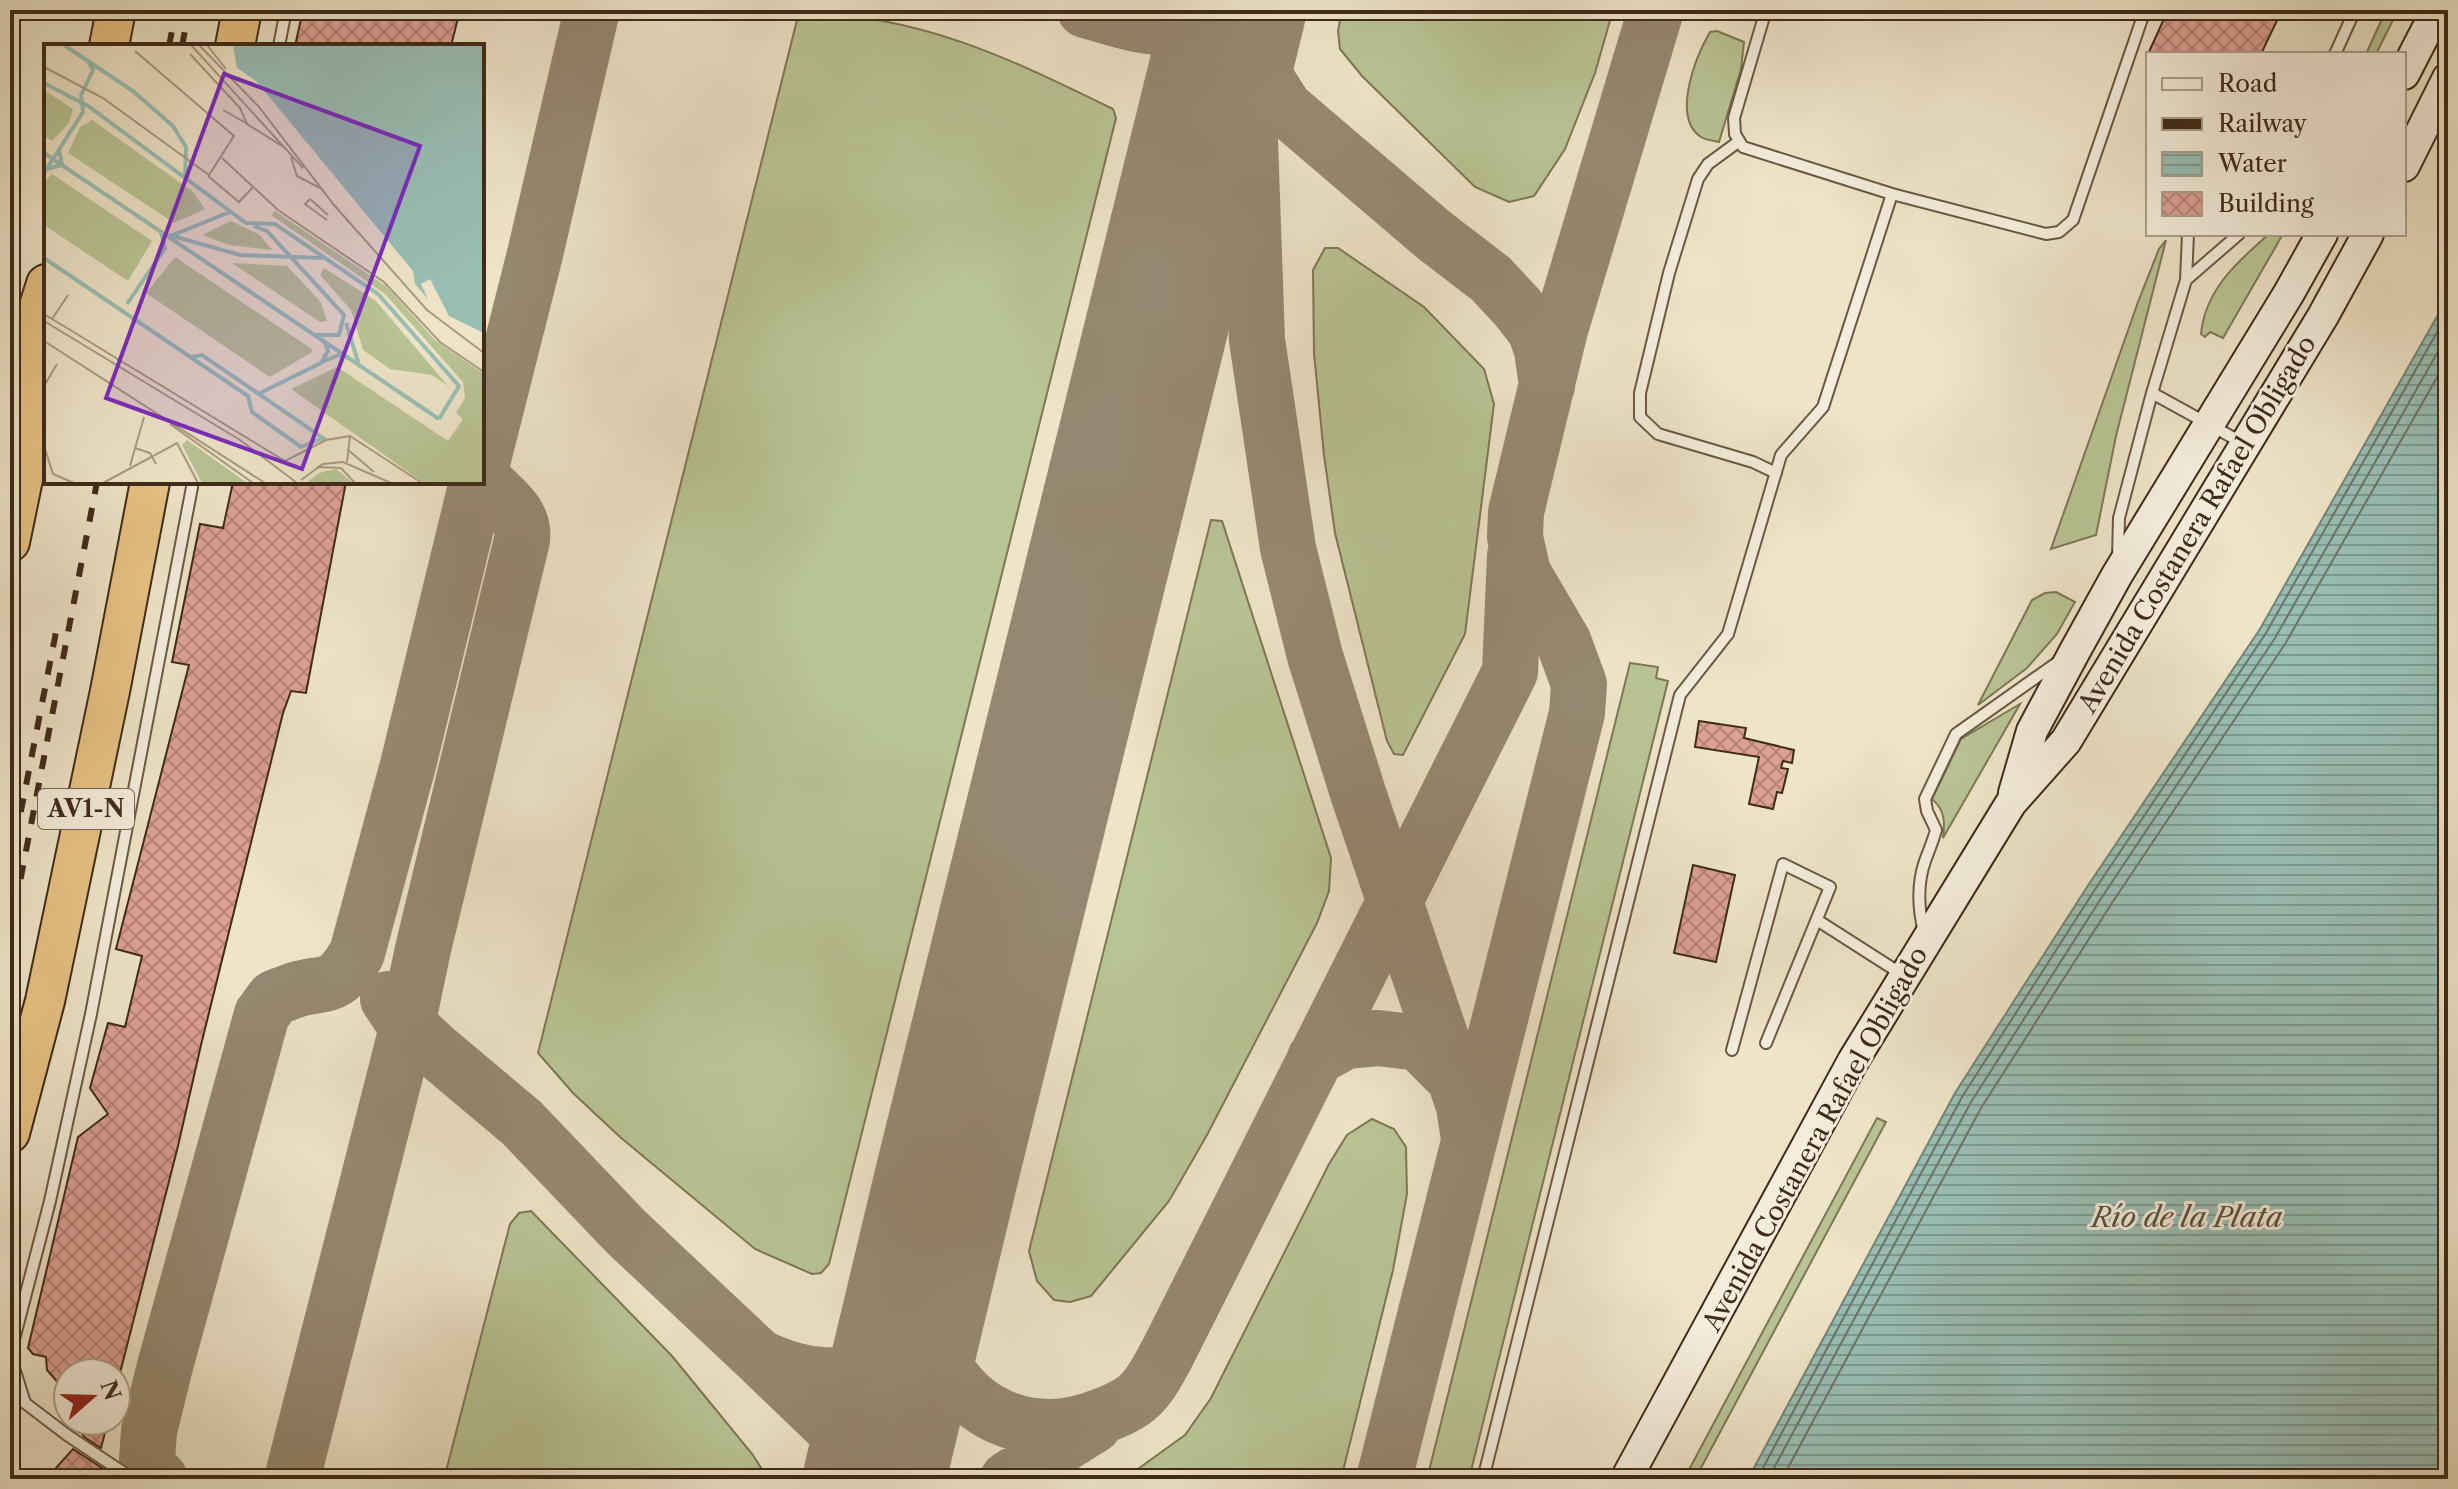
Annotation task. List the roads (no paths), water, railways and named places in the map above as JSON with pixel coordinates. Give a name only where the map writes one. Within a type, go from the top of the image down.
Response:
[{"type":"highway","points":[[109,44],[116,10]]},
{"type":"highway","points":[[235,44],[242,10]]},
{"type":"highway","points":[[10,399],[44,290]]},
{"type":"highway","points":[[10,542],[44,377]]},
{"type":"highway","name":"AV1-N","points":[[10,1133],[49,986],[150,484]]},
{"type":"main road","points":[[2406,70],[2437,10]]},
{"type":"main road","points":[[2406,162],[2448,78]]},
{"type":"main road","name":"Avenida Costanera Rafael Obligado","points":[[2011,803],[2032,731],[2076,649],[2117,575],[2321,236]]},
{"type":"main road","name":"Avenida Costanera Rafael Obligado","points":[[1626,1479],[1853,1061],[2011,803],[2066,741],[2323,316],[2367,236]]},
{"type":"lane","points":[[279,44],[286,10]]},
{"type":"lane","points":[[1766,10],[1734,118],[1738,142],[1743,147],[1892,194],[2046,234],[2067,228],[2073,220],[2145,10]]},
{"type":"lane","points":[[2336,52],[2355,10]]},
{"type":"lane","points":[[1738,142],[1708,164],[1698,179],[1669,273],[1647,363],[1640,393],[1640,417],[1658,434],[1753,462],[1776,473]]},
{"type":"lane","points":[[1483,1479],[1680,695],[1728,634],[1781,455],[1823,407],[1892,194]]},
{"type":"lane","points":[[2117,575],[2119,518],[2186,280],[2188,236]]},
{"type":"lane","points":[[2186,280],[2237,236]]},
{"type":"lane","points":[[2152,393],[2245,444]]},
{"type":"lane","points":[[131,1478],[25,1403],[10,1355],[50,1201],[91,1014],[193,484]]},
{"type":"lane","points":[[1927,940],[1919,913],[1918,895],[1924,864],[1936,830],[1925,799],[1953,739],[2076,649]]},
{"type":"lane","points":[[1732,1050],[1783,864],[1830,887],[1766,1043]]},
{"type":"lane","points":[[1817,920],[1905,976]]},
{"type":"water","name":"Río de la Plata","points":[[2448,297],[2448,1479],[1748,1479],[1955,1093],[2087,887],[2260,629]]},
{"type":"railway","points":[[169,44],[176,10]]},
{"type":"railway","points":[[182,44],[189,10]]},
{"type":"railway","points":[[10,934],[97,484]]},
{"type":"railway","points":[[10,867],[57,627]]}]
